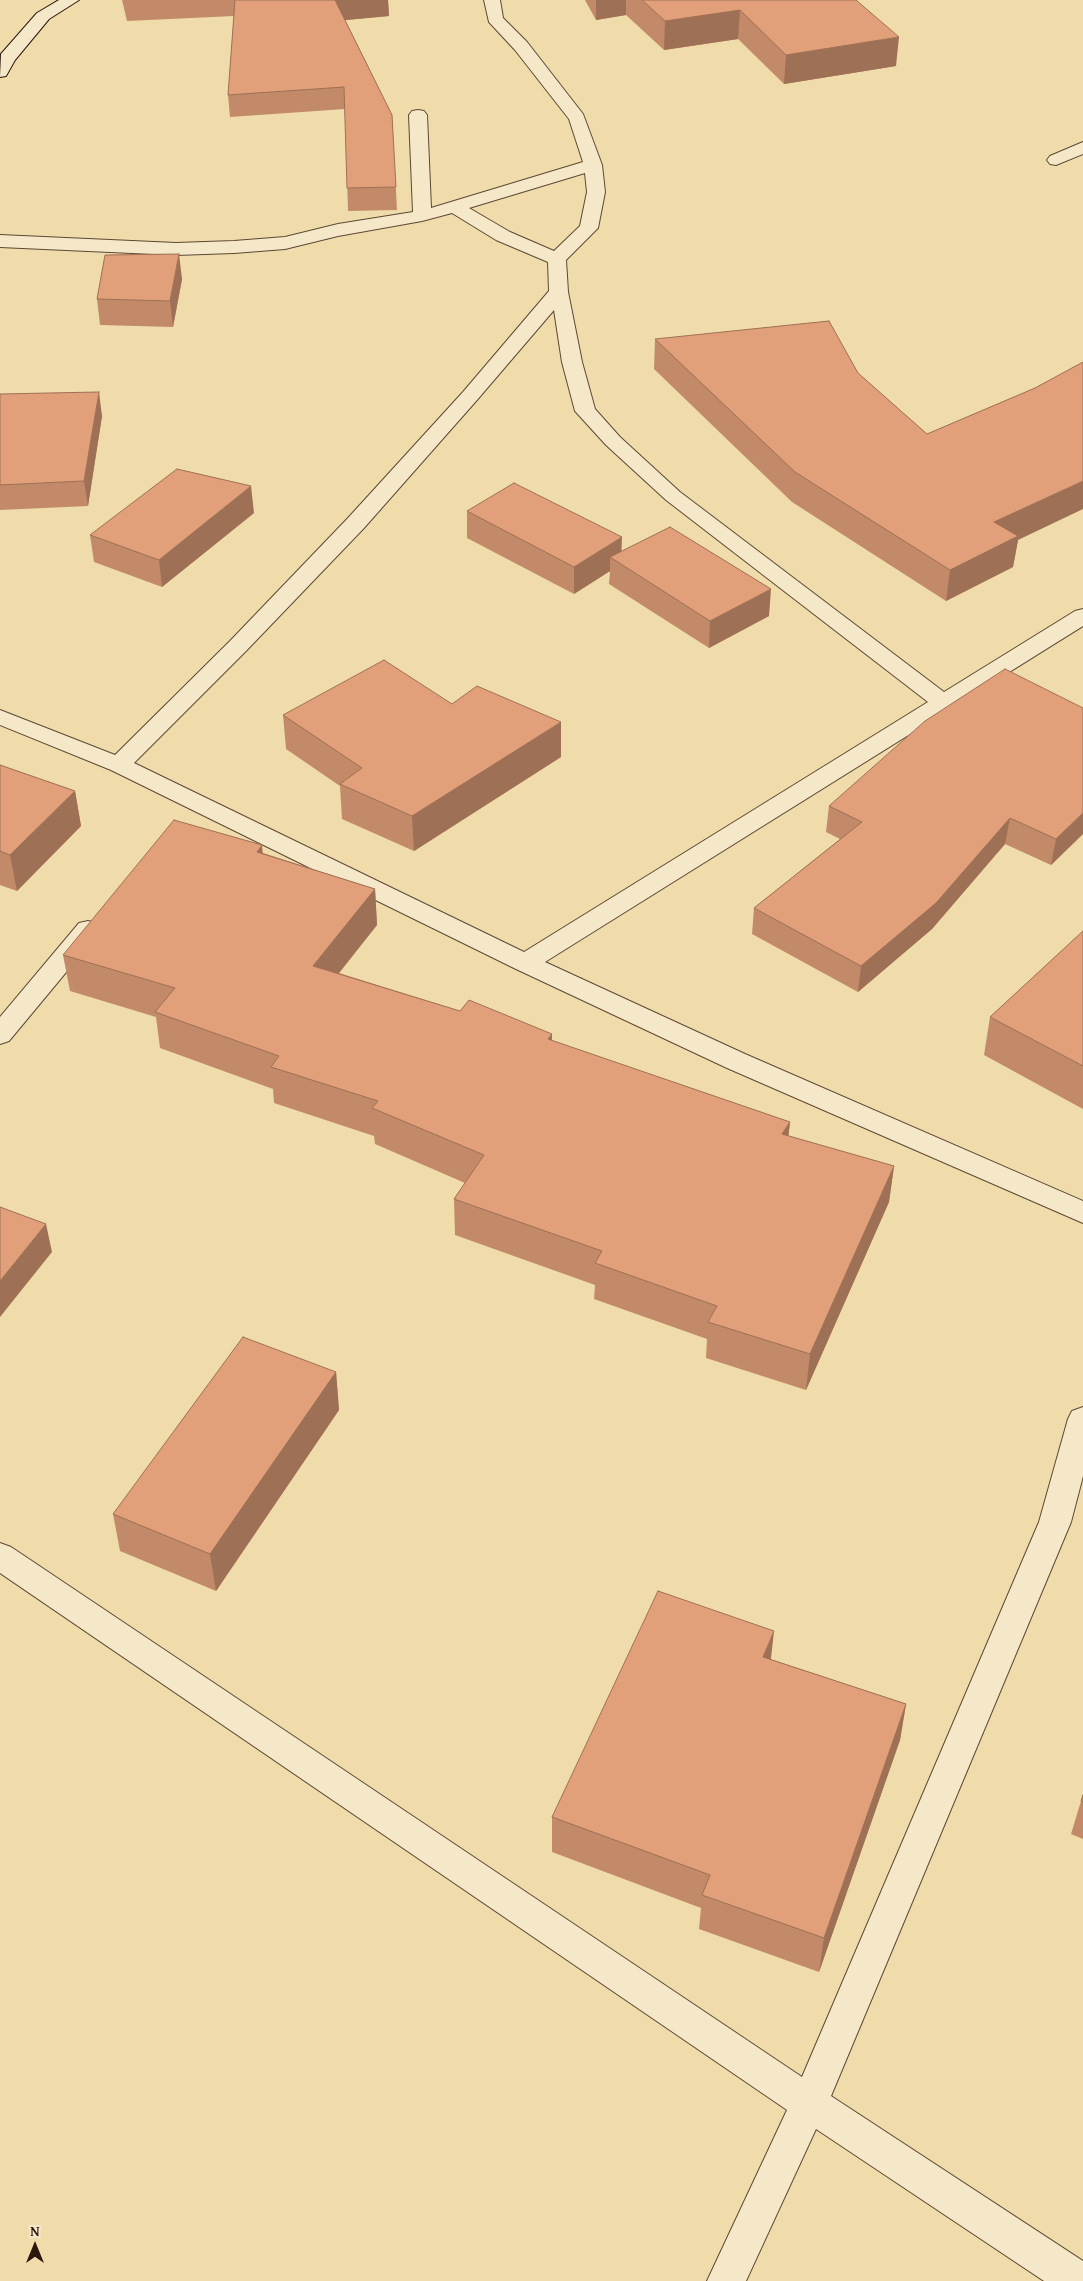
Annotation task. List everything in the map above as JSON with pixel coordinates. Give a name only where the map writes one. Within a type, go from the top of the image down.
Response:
[{"type":"street","points":[[0,72],[8,58],[43,16],[71,0]]},
{"type":"street","points":[[492,0],[495,19],[521,46],[577,118],[592,165],[596,192],[589,228],[557,259],[559,292],[566,320],[572,362],[585,411],[613,441],[673,496],[943,703]]},
{"type":"street","points":[[418,115],[422,216]]},
{"type":"street","points":[[1056,160],[1083,147]]},
{"type":"street","points":[[0,241],[176,249],[286,243],[338,230],[422,216],[592,165]]},
{"type":"street","points":[[454,206],[503,236],[557,259]]},
{"type":"street","points":[[119,765],[238,646],[356,523],[470,396],[559,292]]},
{"type":"street","points":[[525,963],[1083,616]]},
{"type":"street","points":[[0,717],[119,765],[188,809],[736,1061],[1083,1214]]},
{"type":"street","points":[[0,1035],[100,915]]},
{"type":"street","points":[[726,2281],[809,2103],[1055,1522],[1083,1419]]},
{"type":"street","points":[[0,1556],[809,2103],[1078,2281]]},
{"type":"building","points":[[235,0],[335,0],[392,115],[396,187],[347,188],[344,87],[228,95]]},
{"type":"building","points":[[642,0],[856,0],[899,37],[786,55],[740,10],[665,21]]},
{"type":"building","points":[[179,254],[170,301],[97,299],[105,255]]},
{"type":"building","points":[[829,321],[858,373],[927,434],[1035,388],[1083,362],[1083,481],[994,522],[1018,536],[950,570],[795,472],[655,339]]},
{"type":"building","points":[[99,392],[84,481],[0,485],[0,394]]},
{"type":"building","points":[[177,469],[251,486],[159,560],[90,535]]},
{"type":"building","points":[[514,483],[622,537],[574,567],[467,511]]},
{"type":"building","points":[[670,527],[771,589],[710,621],[610,557]]},
{"type":"building","points":[[384,660],[452,704],[477,686],[561,722],[412,816],[340,784],[362,768],[283,715]]},
{"type":"building","points":[[1005,669],[1083,708],[1083,813],[1056,839],[1010,818],[936,903],[861,966],[754,908],[862,822],[829,806],[925,721]]},
{"type":"building","points":[[0,765],[75,791],[10,855],[0,851]]},
{"type":"building","points":[[174,820],[262,845],[257,852],[375,889],[313,966],[460,1011],[469,1000],[552,1034],[548,1039],[790,1122],[782,1134],[894,1166],[810,1354],[708,1322],[717,1306],[595,1263],[602,1251],[454,1199],[484,1155],[372,1108],[378,1101],[271,1067],[279,1056],[155,1012],[175,988],[63,955]]},
{"type":"building","points":[[1083,931],[1083,1066],[990,1017]]},
{"type":"building","points":[[0,1207],[46,1224],[0,1281]]},
{"type":"building","points":[[243,1337],[336,1372],[210,1554],[113,1514]]},
{"type":"building","points":[[658,1591],[774,1631],[763,1657],[906,1704],[824,1938],[702,1895],[710,1875],[552,1817]]}]
